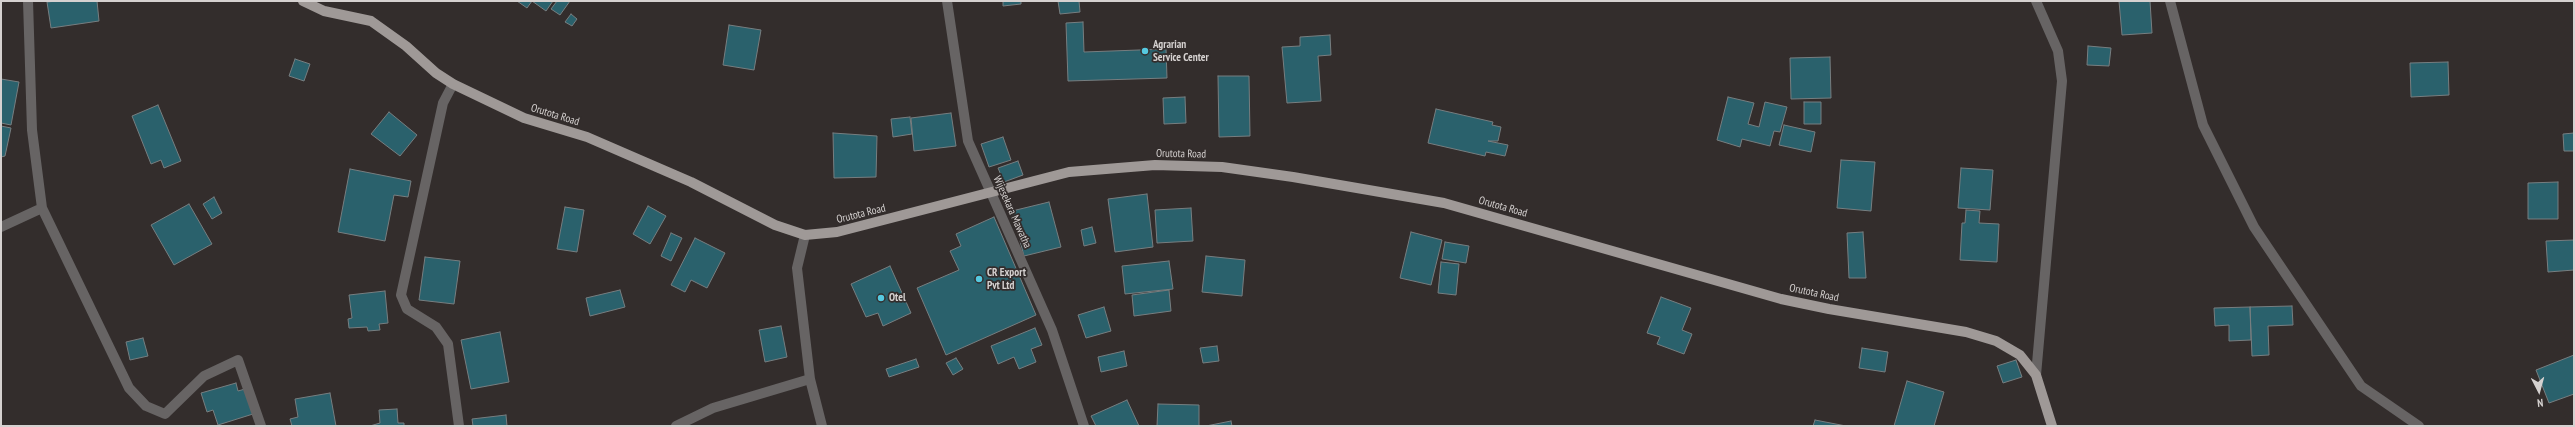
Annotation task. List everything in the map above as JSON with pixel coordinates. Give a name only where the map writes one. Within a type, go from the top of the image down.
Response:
[{"type":"main road","name":"Orutota Road","points":[[303,1],[324,11],[371,21],[406,46],[436,73],[453,84],[524,118],[588,137],[691,182],[775,225],[805,235],[838,232],[1069,172],[1155,165],[1222,167],[1444,203],[1781,299],[1829,309],[1966,332],[1996,341],[2020,355],[2036,375],[2052,426]]},
{"type":"street","points":[[28,1],[32,130],[42,208],[129,388],[146,406],[165,414],[204,376],[238,360],[261,426]]},
{"type":"street","name":"Wijesekara Mawatha","points":[[947,1],[968,141],[1052,330],[1084,426]]},
{"type":"street","points":[[2036,1],[2058,51],[2062,81],[2036,375]]},
{"type":"street","points":[[2170,1],[2203,125],[2254,227],[2361,386],[2419,426]]},
{"type":"street","points":[[453,84],[443,103],[401,295],[407,309],[436,327],[448,344],[459,426]]},
{"type":"street","points":[[1,227],[42,208]]},
{"type":"street","points":[[805,235],[797,268],[810,379],[822,426]]},
{"type":"street","points":[[676,426],[714,408],[810,379]]},
{"type":"building","points":[[97,1],[99,21],[51,28],[47,2]]},
{"type":"building","points":[[517,1],[532,1],[527,8]]},
{"type":"building","points":[[532,1],[553,1],[546,11]]},
{"type":"building","points":[[557,1],[570,1],[560,15],[551,9]]},
{"type":"building","points":[[1003,1],[1021,1],[1021,4],[1003,6]]},
{"type":"building","points":[[1058,1],[1079,1],[1080,12],[1060,14]]},
{"type":"building","points":[[2119,1],[2150,1],[2152,33],[2122,35]]},
{"type":"building","points":[[571,14],[577,19],[572,26],[565,22]]},
{"type":"building","name":"Agrarian Service Center","points":[[1083,22],[1084,52],[1166,49],[1167,78],[1068,81],[1066,23]]},
{"type":"building","points":[[729,25],[761,30],[754,70],[723,65]]},
{"type":"building","points":[[1330,35],[1331,55],[1318,56],[1321,101],[1287,103],[1282,47],[1300,46],[1300,37]]},
{"type":"building","points":[[2088,46],[2111,48],[2109,66],[2087,65]]},
{"type":"building","points":[[1830,57],[1831,98],[1791,99],[1790,58]]},
{"type":"building","points":[[295,59],[310,64],[304,81],[289,76]]},
{"type":"building","points":[[2448,62],[2449,95],[2411,97],[2410,63]]},
{"type":"building","points":[[1218,76],[1249,76],[1250,136],[1219,137]]},
{"type":"building","points":[[1,79],[19,82],[11,125],[1,123]]},
{"type":"building","points":[[1185,97],[1186,123],[1164,124],[1163,98]]},
{"type":"building","points":[[1728,97],[1754,103],[1748,124],[1759,127],[1765,102],[1787,107],[1780,132],[1774,131],[1770,146],[1742,139],[1740,147],[1717,140]]},
{"type":"building","points":[[1804,102],[1821,102],[1821,124],[1804,124]]},
{"type":"building","points":[[158,105],[181,161],[164,168],[161,160],[151,164],[132,116]]},
{"type":"building","points":[[1436,109],[1493,122],[1492,125],[1501,127],[1498,141],[1488,141],[1508,145],[1505,156],[1486,152],[1485,156],[1428,143]]},
{"type":"building","points":[[389,112],[417,135],[400,156],[371,134]]},
{"type":"building","points":[[951,113],[956,146],[914,151],[911,118]]},
{"type":"building","points":[[910,117],[912,134],[893,137],[891,119]]},
{"type":"building","points":[[1784,125],[1815,132],[1811,152],[1779,145]]},
{"type":"building","points":[[1,126],[11,128],[5,156],[1,157]]},
{"type":"building","points":[[833,133],[877,136],[876,177],[834,178]]},
{"type":"building","points":[[2574,133],[2574,151],[2564,151],[2563,134]]},
{"type":"building","points":[[1003,137],[1011,160],[989,167],[981,144]]},
{"type":"building","points":[[1841,160],[1875,162],[1871,211],[1837,208]]},
{"type":"building","points":[[1018,161],[1023,175],[1004,182],[998,168]]},
{"type":"building","points":[[1961,168],[1993,170],[1990,210],[1958,208]]},
{"type":"building","points":[[350,169],[411,181],[408,197],[394,195],[385,241],[338,232]]},
{"type":"building","points":[[2558,182],[2558,219],[2528,219],[2528,183]]},
{"type":"building","points":[[1147,194],[1153,247],[1115,252],[1108,199]]},
{"type":"building","points":[[214,197],[222,213],[212,219],[203,204]]},
{"type":"building","name":"CR Export Pvt Ltd","points":[[1049,202],[1061,247],[1024,256],[1012,211]]},
{"type":"building","points":[[189,204],[212,244],[174,265],[151,225]]},
{"type":"building","points":[[648,206],[666,216],[650,244],[633,234]]},
{"type":"building","points":[[565,207],[584,210],[577,252],[557,249]]},
{"type":"building","points":[[1191,208],[1193,241],[1157,243],[1155,210]]},
{"type":"building","points":[[1966,210],[1980,211],[1979,223],[1999,224],[1997,262],[1960,260],[1962,223],[1965,223]]},
{"type":"building","name":"CR Export Pvt Ltd","points":[[994,217],[1036,315],[946,355],[917,288],[959,270],[950,251],[961,246],[956,234]]},
{"type":"building","points":[[1092,227],[1096,243],[1084,246],[1081,230]]},
{"type":"building","points":[[1411,232],[1442,240],[1431,285],[1400,278]]},
{"type":"building","points":[[1863,232],[1866,278],[1849,278],[1847,233]]},
{"type":"building","points":[[671,233],[682,238],[671,261],[661,256]]},
{"type":"building","points":[[695,238],[725,253],[707,288],[691,280],[685,292],[671,285]]},
{"type":"building","points":[[2574,240],[2574,270],[2548,272],[2546,241]]},
{"type":"building","points":[[1445,242],[1469,246],[1466,263],[1442,259]]},
{"type":"building","points":[[1206,256],[1245,260],[1242,296],[1202,292]]},
{"type":"building","points":[[425,257],[460,261],[454,304],[419,300]]},
{"type":"building","points":[[1169,261],[1173,289],[1125,294],[1122,266]]},
{"type":"building","points":[[1441,262],[1459,264],[1456,295],[1438,293]]},
{"type":"building","name":"Otel","points":[[890,266],[911,313],[883,326],[878,313],[866,317],[851,284]]},
{"type":"building","points":[[620,290],[625,307],[590,316],[586,298]]},
{"type":"building","points":[[1169,290],[1171,311],[1134,316],[1132,295]]},
{"type":"building","points":[[385,291],[388,323],[379,324],[380,330],[368,331],[367,327],[349,328],[348,319],[352,318],[349,295]]},
{"type":"building","points":[[1661,297],[1691,308],[1682,330],[1692,334],[1684,354],[1657,344],[1660,337],[1647,333]]},
{"type":"building","points":[[2292,306],[2293,325],[2268,326],[2269,355],[2252,356],[2250,307]]},
{"type":"building","points":[[1104,307],[1111,331],[1086,338],[1078,315]]},
{"type":"building","points":[[2250,307],[2251,340],[2229,341],[2229,325],[2215,326],[2214,308]]},
{"type":"building","points":[[781,326],[787,357],[765,362],[759,330]]},
{"type":"building","points":[[1035,328],[1042,345],[1031,349],[1036,362],[1019,369],[1014,357],[998,364],[991,346]]},
{"type":"building","points":[[500,332],[509,382],[471,389],[461,340]]},
{"type":"building","points":[[143,338],[148,356],[130,360],[126,342]]},
{"type":"building","points":[[1217,346],[1219,361],[1203,363],[1200,348]]},
{"type":"building","points":[[1862,348],[1888,352],[1885,372],[1859,368]]},
{"type":"building","points":[[1124,351],[1127,366],[1101,372],[1098,357]]},
{"type":"building","points":[[2574,355],[2574,394],[2549,403],[2536,370]]},
{"type":"building","points":[[956,358],[963,369],[953,375],[946,363]]},
{"type":"building","points":[[916,359],[919,367],[889,377],[886,369]]},
{"type":"building","points":[[2016,360],[2022,377],[2003,383],[1997,366]]},
{"type":"building","points":[[1907,381],[1944,392],[1934,426],[1894,426]]},
{"type":"building","points":[[236,383],[238,391],[245,389],[253,414],[218,425],[213,410],[207,412],[201,393]]},
{"type":"building","points":[[330,393],[336,426],[292,426],[290,419],[298,417],[295,399]]},
{"type":"building","points":[[1127,400],[1139,426],[1096,426],[1091,416]]},
{"type":"building","points":[[1158,404],[1199,405],[1199,426],[1157,426]]},
{"type":"building","points":[[397,409],[398,423],[404,423],[404,426],[370,426],[380,423],[379,410]]},
{"type":"building","points":[[506,415],[507,426],[473,426],[472,419]]},
{"type":"building","points":[[1815,420],[1846,426],[1813,426]]},
{"type":"building","points":[[1231,421],[1232,426],[1206,426]]},
{"type":"place","name":"Agrarian Service Center","points":[[1145,51]]},
{"type":"place","name":"CR Export Pvt Ltd","points":[[979,279]]},
{"type":"place","name":"Otel","points":[[881,298]]}]
